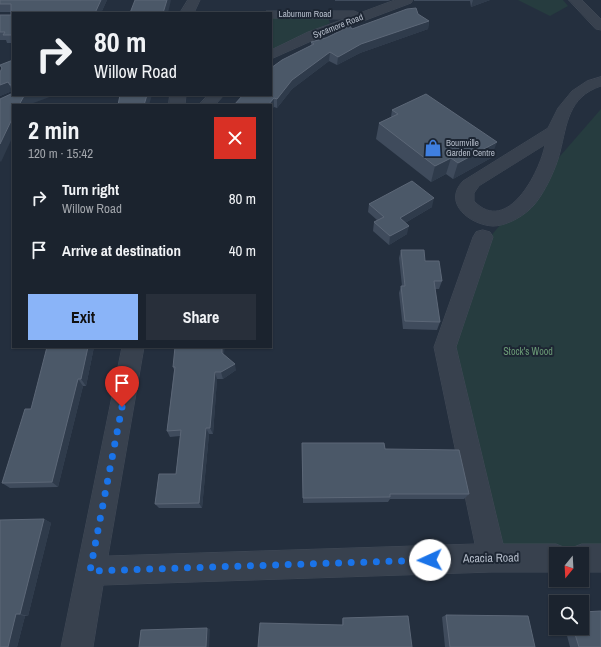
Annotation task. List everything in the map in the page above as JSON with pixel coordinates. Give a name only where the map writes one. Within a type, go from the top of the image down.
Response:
[{"type":"street","points":[[188,12],[194,0]]},
{"type":"street","name":"Sycamore Road","points":[[272,55],[313,35],[407,0]]},
{"type":"street","points":[[575,0],[601,26]]},
{"type":"street","name":"Laburnum Road","points":[[272,14],[363,16]]},
{"type":"street","points":[[555,132],[473,182],[466,190],[464,197],[465,204],[474,212],[484,217],[494,219],[507,215],[528,200],[542,177],[552,152],[555,132],[563,113],[575,94],[594,83],[601,81]]},
{"type":"street","points":[[208,104],[215,96]]},
{"type":"street","points":[[483,236],[445,347],[492,558]]},
{"type":"street","points":[[77,647],[133,348]]},
{"type":"street","name":"Acacia Road","points":[[90,571],[492,558],[549,558]]},
{"type":"street","points":[[589,558],[601,558]]},
{"type":"green space","points":[[518,0],[563,0],[568,6],[550,16]]},
{"type":"green space","points":[[325,17],[330,23],[272,50],[272,18]]},
{"type":"green space","name":"Stock's Wood","points":[[601,109],[601,548],[549,547],[549,549],[498,549],[452,348],[488,239]]},
{"type":"building","points":[[0,0],[101,0],[95,12],[12,12],[12,35],[3,35],[5,32],[0,32],[0,15],[11,15],[11,4],[0,4]]},
{"type":"building","points":[[135,0],[167,0],[163,12],[130,12]]},
{"type":"building","points":[[416,8],[418,14],[429,21],[361,44],[338,57],[330,52],[292,80],[277,99],[274,98],[269,104],[235,104],[242,96],[272,96],[272,67],[282,60],[314,44],[311,42],[326,38],[350,26],[352,29],[407,9]]},
{"type":"building","points":[[12,60],[12,85],[8,82],[0,85],[0,72],[2,68],[0,65]]},
{"type":"building","points":[[12,93],[12,96],[24,96],[20,104],[12,104],[12,119],[0,144],[0,99]]},
{"type":"building","points":[[426,94],[497,142],[458,163],[451,158],[435,166],[379,123],[398,114],[392,110]]},
{"type":"building","points":[[120,96],[147,96],[144,104],[118,104]]},
{"type":"building","points":[[412,181],[434,198],[400,218],[409,226],[390,236],[374,222],[384,217],[369,204]]},
{"type":"building","points":[[401,250],[424,250],[425,261],[439,261],[442,281],[434,281],[440,322],[405,321],[401,286],[405,286]]},
{"type":"building","points":[[47,348],[88,348],[81,379],[78,379],[52,482],[2,483],[25,409],[31,409]]},
{"type":"building","points":[[175,348],[222,348],[222,353],[235,364],[221,372],[215,372],[210,428],[206,428],[199,503],[155,504],[159,474],[176,474],[181,430],[167,431],[175,367],[173,367]]},
{"type":"building","points":[[302,443],[384,443],[385,449],[459,450],[469,494],[390,494],[390,497],[303,498]]},
{"type":"building","points":[[44,519],[20,614],[16,614],[8,647],[0,647],[0,520]]},
{"type":"building","points":[[601,611],[601,647],[579,647],[575,635],[589,635],[589,612]]},
{"type":"building","points":[[446,615],[528,616],[535,647],[450,647]]},
{"type":"building","points":[[408,616],[412,647],[258,647],[260,623],[343,625],[343,618]]},
{"type":"building","points":[[207,628],[206,647],[139,647],[141,630]]},
{"type":"place","name":"Bournville Garden Centre","points":[[433,148]]},
{"type":"route","points":[[122,407],[90,571],[430,560]]}]
